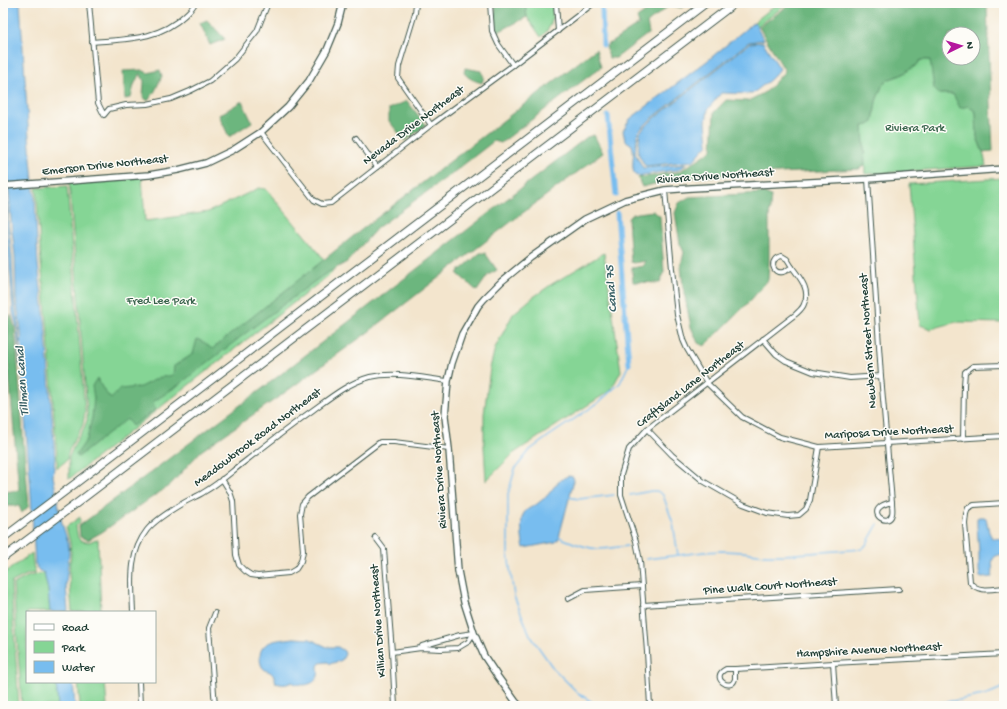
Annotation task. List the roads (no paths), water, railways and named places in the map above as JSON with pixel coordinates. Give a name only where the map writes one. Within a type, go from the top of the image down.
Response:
[{"type":"highway","points":[[3,538],[706,3]]},
{"type":"highway","points":[[3,558],[735,3]]},
{"type":"street","points":[[89,3],[98,103],[104,115],[110,109],[126,105],[147,104],[172,99],[210,81],[235,59],[258,31],[268,3]]},
{"type":"street","points":[[92,42],[140,37],[157,33],[177,22],[192,8],[195,3]]},
{"type":"street","name":"Emerson Drive Northeast","points":[[3,186],[150,175],[206,163],[232,150],[261,132],[288,107],[309,82],[327,50],[338,23],[343,3]]},
{"type":"street","points":[[416,3],[415,13],[399,66],[398,78],[431,125]]},
{"type":"street","points":[[490,3],[492,31],[498,44],[513,65]]},
{"type":"street","points":[[556,3],[558,31]]},
{"type":"street","name":"Nevada Drive Northeast","points":[[261,132],[314,200],[322,204],[331,203],[431,125],[594,3]]},
{"type":"street","points":[[356,138],[377,167]]},
{"type":"street","name":"Riviera Drive Northeast","points":[[516,705],[484,656],[474,633],[464,602],[458,571],[449,449],[445,416],[448,381],[452,363],[462,334],[478,306],[502,281],[530,258],[585,219],[625,200],[665,190],[868,179],[1004,169]]},
{"type":"street","name":"Newbern Street Northeast","points":[[868,179],[881,376],[892,502],[891,516],[887,520],[880,518],[877,514],[879,507],[892,502]]},
{"type":"street","name":"Mariposa Drive Northeast","points":[[665,190],[677,315],[687,349],[707,383],[742,417],[780,437],[819,447],[1004,436]]},
{"type":"street","name":"Craftsland Lane Northeast","points":[[650,706],[640,561],[636,541],[621,495],[621,475],[630,449],[647,430],[796,314],[804,305],[807,293],[802,281],[787,259],[782,256],[779,257],[775,259],[773,264],[776,271],[781,272],[784,272],[792,267]]},
{"type":"street","points":[[763,339],[776,354],[786,361],[813,372],[850,378],[881,376]]},
{"type":"street","points":[[963,439],[965,372],[973,366],[1004,365]]},
{"type":"street","name":"Meadowbrook Road Northeast","points":[[133,611],[132,567],[136,552],[140,541],[147,530],[158,519],[184,502],[204,492],[296,421],[351,384],[371,377],[384,375],[400,375],[448,381]]},
{"type":"street","points":[[647,430],[672,455],[703,481],[743,504],[768,513],[788,516],[799,515],[806,509],[810,500],[819,447]]},
{"type":"street","points":[[222,479],[230,492],[233,501],[236,555],[239,565],[251,575],[258,576],[289,573],[296,569],[301,561],[303,551],[300,514],[302,504],[308,497],[380,442],[394,442],[449,449]]},
{"type":"street","points":[[1004,503],[974,505],[968,508],[965,524],[970,582],[972,586],[977,589],[1004,588]]},
{"type":"street","name":"Killian Drive Northeast","points":[[375,537],[384,549],[395,706]]},
{"type":"street","points":[[568,599],[585,590],[642,586]]},
{"type":"street","name":"Pine Walk Court Northeast","points":[[643,605],[898,588]]},
{"type":"street","points":[[215,613],[209,628],[215,706]]},
{"type":"street","points":[[421,648],[422,646],[460,635],[474,633]]},
{"type":"street","points":[[392,652],[421,648],[458,648],[468,642],[474,633]]},
{"type":"street","name":"Hampshire Avenue Northeast","points":[[736,669],[734,681],[730,684],[722,683],[720,676],[722,672],[726,670],[736,669],[833,663],[1004,654]]},
{"type":"street","points":[[833,663],[836,706]]},
{"type":"street","points":[[139,683],[140,706]]},
{"type":"water","name":"Tillman Canal","points":[[3,3],[20,3],[28,125],[35,194],[38,264],[45,321],[55,458],[53,476],[62,523],[68,542],[69,553],[66,585],[68,611],[50,611],[48,590],[44,573],[38,570],[35,564],[24,408],[21,330],[16,299],[15,257],[3,103]]},
{"type":"water","points":[[754,22],[758,26],[757,28],[764,40],[749,42],[650,120],[638,132],[635,153],[643,168],[687,164],[678,170],[637,176],[635,175],[633,169],[632,145],[625,140],[623,131],[630,119],[707,61]]},
{"type":"water","points":[[763,42],[780,69],[771,79],[752,94],[721,93],[708,109],[706,122],[708,144],[693,161],[645,166],[638,153],[640,132],[651,121],[750,43]]},
{"type":"water","points":[[7,188],[14,299],[19,330],[20,365],[17,328],[13,313],[4,189]]},
{"type":"water","points":[[569,476],[573,477],[574,480],[559,538],[556,542],[524,548],[521,526],[524,513],[546,497],[559,481]]},
{"type":"water","points":[[977,518],[986,518],[992,538],[1004,539],[1004,554],[995,557],[992,562],[992,577],[980,577],[977,526]]},
{"type":"water","points":[[294,638],[310,639],[327,647],[338,647],[344,651],[345,654],[342,660],[330,664],[328,662],[320,663],[318,666],[318,676],[310,684],[299,685],[292,682],[288,684],[276,683],[272,674],[262,667],[260,659],[263,647],[277,640]]},
{"type":"water","points":[[56,683],[73,683],[75,706],[58,706]]},
{"type":"waterway","name":"Canal 75","points":[[602,6],[603,45]]},
{"type":"waterway","name":"Canal 75","points":[[608,116],[616,195]]},
{"type":"waterway","name":"Canal 75","points":[[617,213],[629,364]]},
{"type":"waterway","points":[[598,706],[578,693],[553,668],[530,635],[514,596],[508,554],[508,494],[515,469],[530,450],[598,403],[620,383],[629,364]]},
{"type":"waterway","points":[[630,495],[651,491],[657,491],[663,495],[673,523],[678,555]]},
{"type":"waterway","points":[[568,497],[579,499],[614,495]]},
{"type":"waterway","points":[[646,559],[722,551],[783,555],[862,549],[866,545],[878,524]]},
{"type":"waterway","points":[[559,537],[598,549],[627,546]]},
{"type":"waterway","points":[[915,706],[959,700],[988,694],[1004,687]]},
{"type":"park label","name":"Riviera Park","points":[[915,129]]},
{"type":"park label","name":"Fred Lee Park","points":[[161,302]]}]
